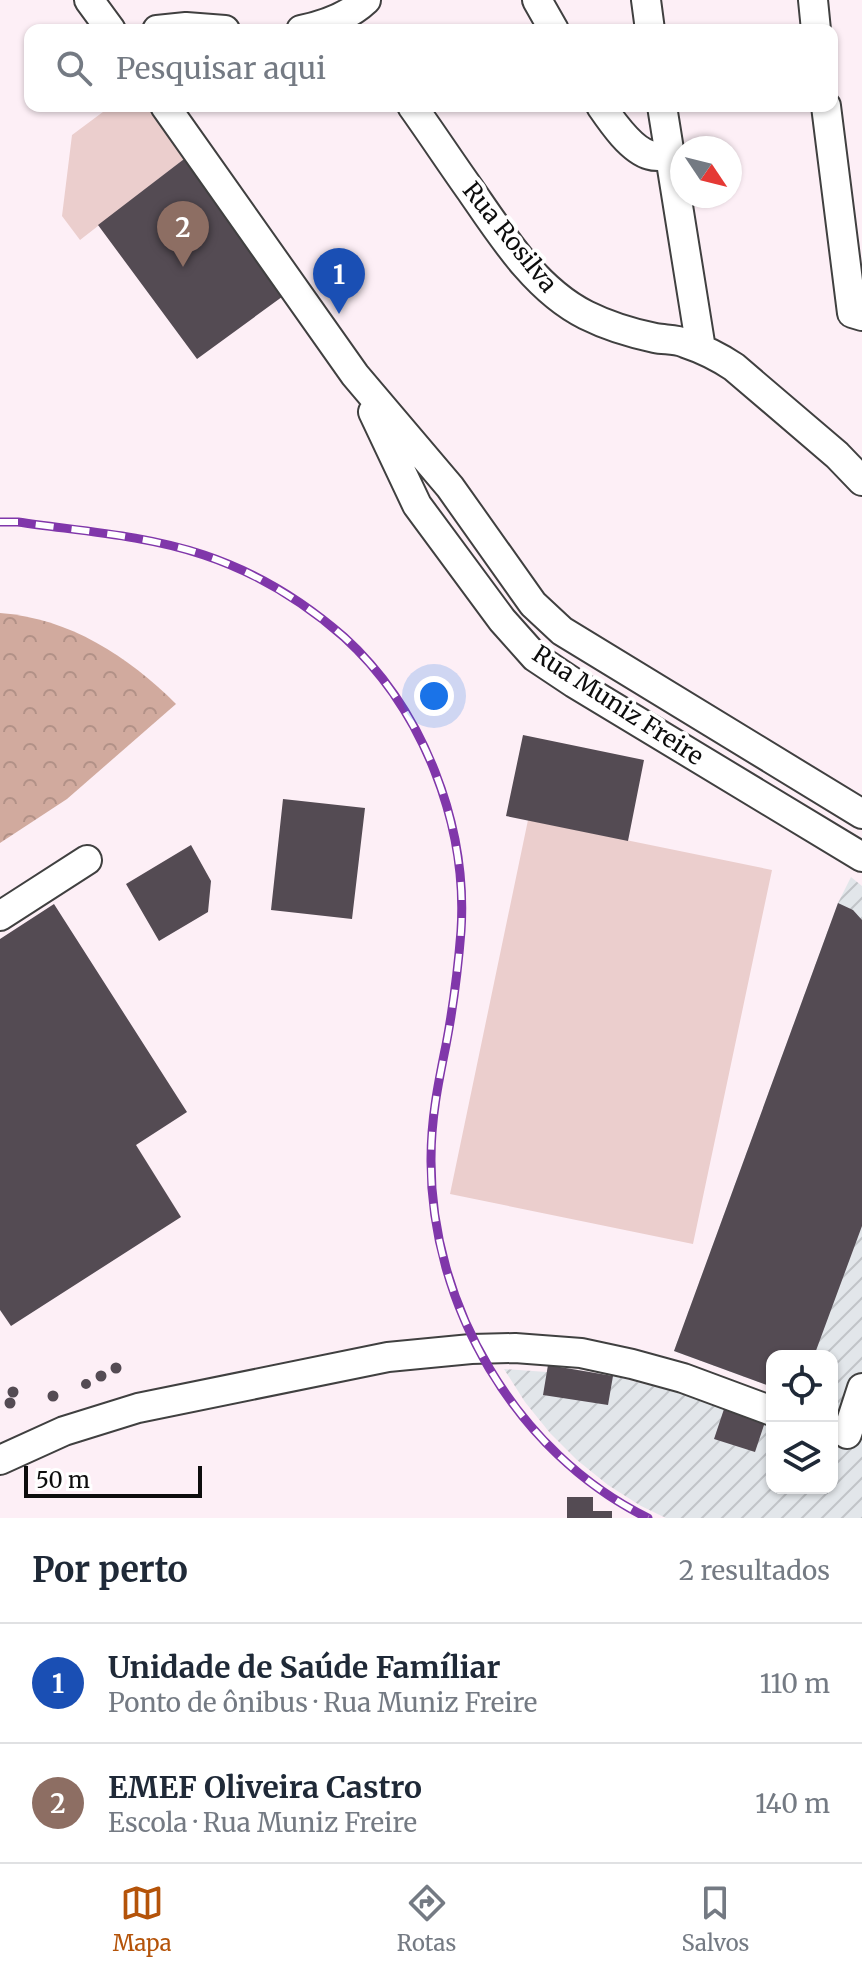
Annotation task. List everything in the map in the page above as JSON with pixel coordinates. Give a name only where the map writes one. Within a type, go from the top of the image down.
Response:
[{"type":"street","points":[[89,0],[107,24]]},
{"type":"street","points":[[537,0],[551,24]]},
{"type":"street","points":[[646,0],[649,24]]},
{"type":"street","points":[[813,0],[815,24]]},
{"type":"street","points":[[325,24],[358,15]]},
{"type":"street","name":"Rua Muniz Freire","points":[[169,112],[355,375],[450,487],[533,604],[562,631],[862,814]]},
{"type":"street","name":"Rua Rosilva","points":[[416,112],[508,242],[539,279],[562,300],[584,314],[620,329],[682,341],[716,355],[850,460],[862,481]]},
{"type":"street","points":[[605,112],[615,127],[642,152],[653,157],[669,155]]},
{"type":"street","points":[[663,112],[701,349]]},
{"type":"street","points":[[827,112],[857,314]]},
{"type":"street","name":"Rua Muniz Freire","points":[[355,375],[417,505],[502,620],[535,657],[862,857]]},
{"type":"street","points":[[757,794],[774,760]]},
{"type":"street","points":[[0,916],[87,860]]},
{"type":"street","points":[[0,1460],[64,1431],[138,1408],[388,1357],[471,1349],[515,1348],[593,1355],[683,1378],[766,1409]]},
{"type":"street","points":[[847,1434],[862,1388]]},
{"type":"shaded area","points":[[103,112],[157,112],[188,156],[80,240],[62,216],[72,135]]},
{"type":"shaded area","points":[[528,820],[772,870],[693,1244],[450,1194]]},
{"type":"shaded area","points":[[851,877],[862,886],[862,1518],[666,1518],[608,1485],[577,1460],[525,1402],[504,1369],[547,1372],[548,1365],[613,1376],[699,1398],[766,1423],[766,1494],[838,1494],[838,1350],[766,1350],[766,1385],[674,1351],[838,903]]},
{"type":"green space","points":[[0,613],[50,623],[96,642],[138,670],[176,704],[67,799],[0,843]]},
{"type":"building","points":[[188,156],[286,294],[197,359],[98,225]]},
{"type":"building","points":[[523,735],[644,760],[628,841],[506,816]]},
{"type":"building","points":[[283,799],[365,808],[352,919],[271,910]]},
{"type":"building","points":[[191,845],[211,881],[208,912],[159,941],[126,884]]},
{"type":"building","points":[[838,903],[853,910],[862,920],[862,1226],[816,1350],[766,1350],[766,1385],[674,1351]]},
{"type":"building","points":[[54,904],[187,1112],[136,1145],[181,1217],[11,1326],[0,1310],[0,939]]},
{"type":"building","points":[[116,1363],[121,1368],[116,1373],[111,1368]]},
{"type":"building","points":[[548,1365],[613,1376],[608,1405],[543,1395]]},
{"type":"building","points":[[101,1371],[106,1376],[101,1381],[96,1376]]},
{"type":"building","points":[[86,1379],[91,1384],[86,1389],[81,1384]]},
{"type":"building","points":[[13,1387],[18,1392],[13,1397],[8,1392]]},
{"type":"building","points":[[53,1391],[58,1396],[53,1401],[48,1396]]},
{"type":"building","points":[[10,1398],[15,1403],[10,1408],[5,1403]]},
{"type":"building","points":[[724,1409],[765,1422],[755,1452],[714,1439]]},
{"type":"building","points":[[567,1497],[593,1497],[593,1511],[612,1511],[612,1518],[567,1518]]},
{"type":"railway","points":[[0,522],[135,538],[182,548],[242,570],[296,600],[329,624],[372,666],[397,698],[435,771],[448,810],[457,850],[461,891],[457,974],[431,1144],[435,1214],[446,1268],[464,1320],[490,1369],[521,1414],[558,1455],[601,1490],[648,1518]]},
{"type":"place","name":"EMEF Oliveira Castro","points":[[183,267]]},
{"type":"place","name":"Unidade de Saúde Famíliar","points":[[339,314]]}]
